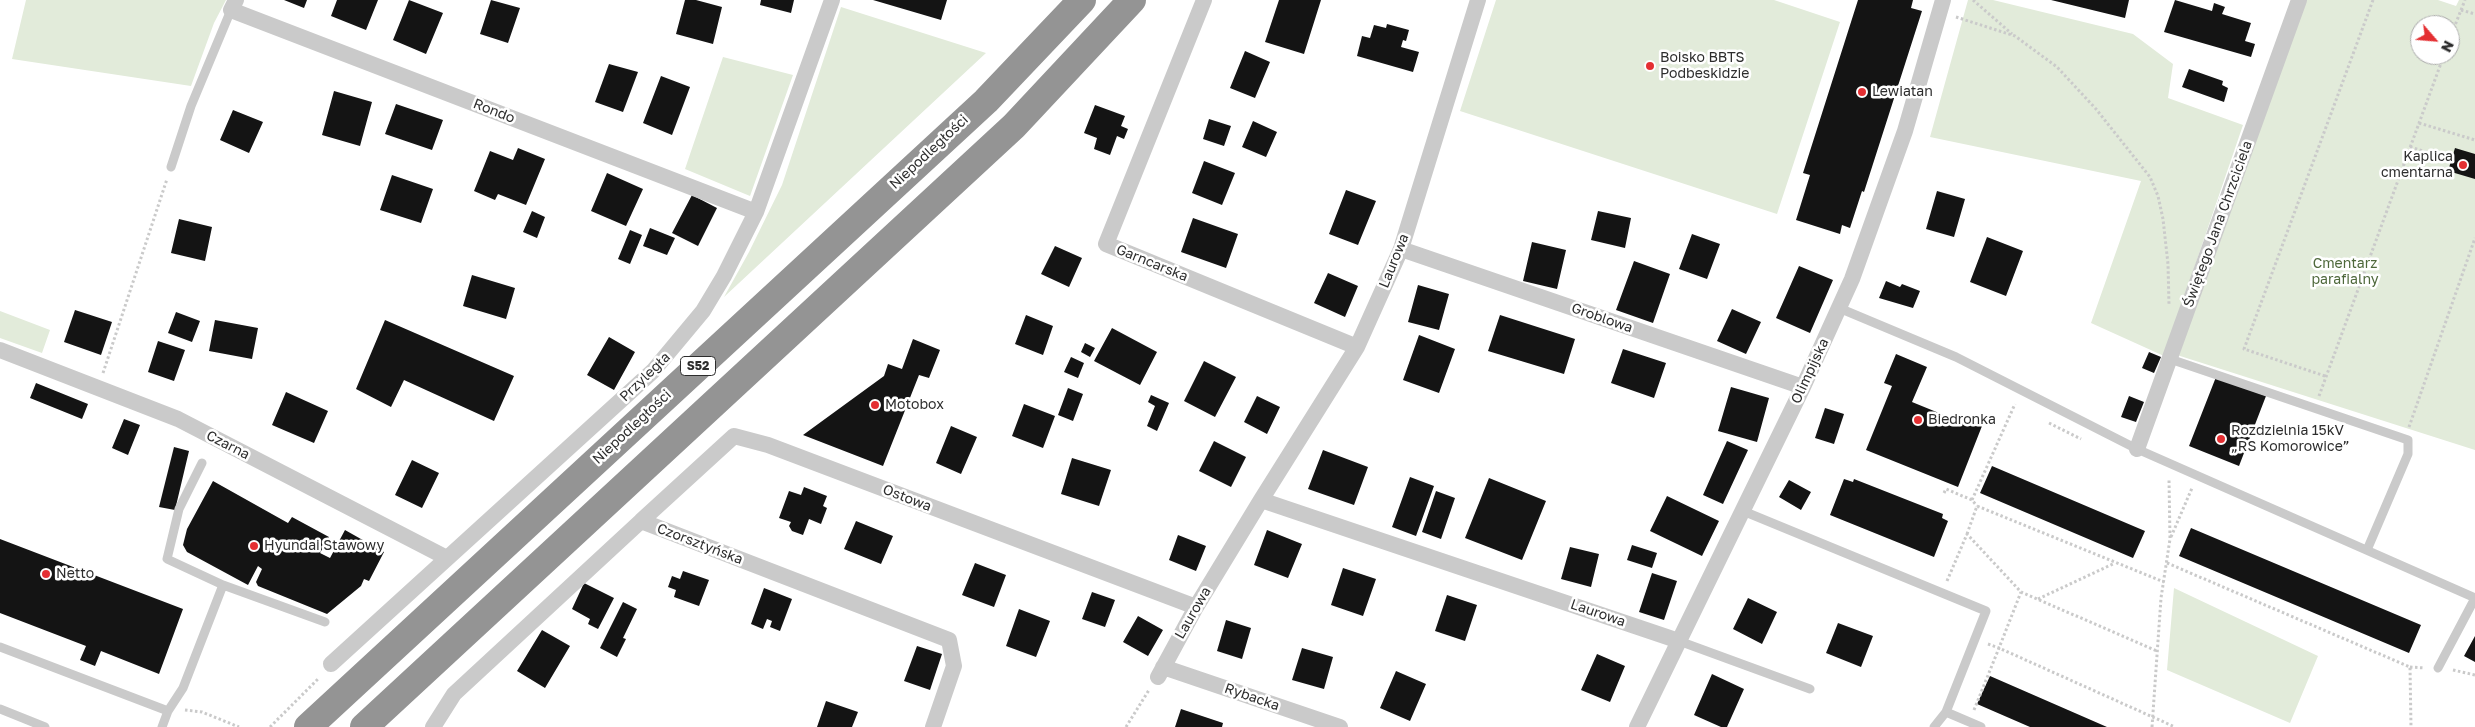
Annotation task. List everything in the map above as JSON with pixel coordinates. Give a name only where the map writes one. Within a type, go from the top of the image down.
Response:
[{"type":"highway","name":"Niepodległości","points":[[308,727],[986,101],[1082,0]]},
{"type":"highway","name":"S52","points":[[364,727],[1007,133],[1132,0]]},
{"type":"street","name":"Przyległa","points":[[331,664],[634,389],[676,345],[703,311],[724,276],[756,212],[832,0]]},
{"type":"street","name":"Garncarska","points":[[1204,0],[1106,244],[1357,347]]},
{"type":"street","name":"Laurowa","points":[[1161,672],[1196,607],[1260,500],[1357,347],[1401,249],[1478,0]]},
{"type":"street","name":"Olimpijska","points":[[1637,727],[1803,387],[1839,308],[1888,182],[1923,72],[1943,0]]},
{"type":"street","name":"Świętego Jana Chrzciciela","points":[[2137,449],[2298,0]]},
{"type":"street","name":"Rondo","points":[[234,5],[756,212]]},
{"type":"street","name":"Groblowa","points":[[1401,249],[1803,387]]},
{"type":"street","name":"Czarna","points":[[0,350],[178,419],[447,558]]},
{"type":"street","name":"Ostowa","points":[[641,521],[734,436],[768,445],[1196,607]]},
{"type":"street","name":"Laurowa","points":[[1260,500],[1679,641]]},
{"type":"street","name":"Czorsztyńska","points":[[433,727],[454,694],[641,521],[948,640],[954,666],[933,727]]},
{"type":"street","name":"Rybacka","points":[[1161,672],[1340,727]]},
{"type":"lane","name":"Rondo","points":[[171,167],[191,106],[234,5]]},
{"type":"lane","points":[[1839,308],[1956,357],[2137,449],[2475,598],[2438,668]]},
{"type":"lane","points":[[2170,359],[2408,440],[2408,454],[2367,550]]},
{"type":"lane","points":[[202,463],[179,509],[167,559],[223,585],[325,622]]},
{"type":"lane","points":[[1743,511],[1986,611],[1946,712],[1934,727]]},
{"type":"lane","points":[[162,727],[168,711],[183,688],[223,585]]},
{"type":"lane","points":[[1679,641],[1810,689]]},
{"type":"lane","points":[[0,647],[168,711]]},
{"type":"lane","points":[[0,709],[45,727]]},
{"type":"lane","points":[[1946,712],[1981,727]]},
{"type":"path","points":[[1973,0],[2015,36],[2057,67],[2076,85],[2150,177],[2158,196],[2163,219],[2168,264],[2168,312]]},
{"type":"path","points":[[2324,376],[2244,349],[2373,0]]},
{"type":"path","points":[[2459,15],[2465,0]]},
{"type":"path","points":[[2461,10],[2475,14]]},
{"type":"path","points":[[1956,17],[2015,36]]},
{"type":"path","points":[[2318,400],[2324,376],[2440,65]]},
{"type":"path","points":[[2418,123],[2475,140]]},
{"type":"path","points":[[2410,147],[2452,160]]},
{"type":"path","points":[[98,388],[171,167]]},
{"type":"path","points":[[2409,429],[2475,238]]},
{"type":"path","points":[[1972,500],[2015,404]]},
{"type":"path","points":[[2152,727],[2157,651],[2170,539],[2168,492],[2170,463]]},
{"type":"path","points":[[2170,539],[2192,487]]},
{"type":"path","points":[[1944,493],[1946,489],[1972,500],[1977,506],[2164,582]]},
{"type":"path","points":[[1942,593],[1977,506]]},
{"type":"path","points":[[1966,534],[2021,592],[2157,651]]},
{"type":"path","points":[[2037,599],[2116,563]]},
{"type":"path","points":[[2167,563],[2410,667],[2411,727]]},
{"type":"path","points":[[1969,722],[2021,592]]},
{"type":"path","points":[[1976,638],[2175,727]]},
{"type":"path","points":[[270,727],[331,664]]},
{"type":"path","points":[[1126,727],[1161,672]]},
{"type":"path","points":[[168,711],[187,709],[202,712],[239,727]]},
{"type":"green space","points":[[26,0],[226,0],[214,23],[191,86],[12,59]]},
{"type":"green space","name":"Boisko BBTS Podbeskidzie","points":[[1496,0],[1774,0],[1840,22],[1777,214],[1460,111]]},
{"type":"green space","points":[[1968,0],[1993,0],[2133,34],[2173,64],[2168,98],[2243,125],[2164,356],[2091,323],[2141,181],[1930,137]]},
{"type":"green space","name":"Cmentarz parafialny","points":[[2306,0],[2438,0],[2456,6],[2459,0],[2475,0],[2475,450],[2177,355]]},
{"type":"green space","points":[[841,7],[986,53],[724,297],[749,252],[782,185]]},
{"type":"green space","points":[[723,57],[793,75],[750,196],[685,169]]},
{"type":"green space","points":[[0,311],[50,330],[42,353],[0,338]]},
{"type":"green space","points":[[2174,588],[2318,656],[2290,723],[2167,670]]},
{"type":"building","points":[[284,0],[307,0],[304,8]]},
{"type":"building","points":[[337,0],[378,0],[366,30],[331,16]]},
{"type":"building","points":[[409,0],[443,13],[426,54],[393,40]]},
{"type":"building","points":[[491,0],[520,8],[508,43],[480,34]]},
{"type":"building","points":[[685,0],[696,0],[722,7],[713,44],[676,34]]},
{"type":"building","points":[[761,0],[794,0],[791,13],[760,5]]},
{"type":"building","points":[[873,0],[947,0],[941,20]]},
{"type":"building","points":[[1279,0],[1321,0],[1304,54],[1265,42]]},
{"type":"building","name":"Lewiatan","points":[[1858,0],[1913,0],[1911,8],[1922,11],[1864,192],[1862,191],[1850,228],[1842,225],[1840,234],[1796,220],[1810,175],[1803,173]]},
{"type":"building","points":[[2051,0],[2129,0],[2125,18]]},
{"type":"building","points":[[2175,0],[2212,11],[2214,3],[2225,7],[2222,14],[2251,23],[2245,41],[2255,44],[2251,57],[2164,32]]},
{"type":"building","points":[[1387,24],[1409,30],[1406,41],[1403,40],[1401,47],[1419,52],[1413,72],[1357,56],[1362,36],[1370,38],[1374,25],[1386,28]]},
{"type":"building","points":[[1245,51],[1270,62],[1255,98],[1230,88]]},
{"type":"building","points":[[609,64],[638,72],[623,112],[595,102]]},
{"type":"building","points":[[2189,69],[2223,81],[2222,85],[2228,88],[2224,102],[2182,87]]},
{"type":"building","points":[[661,76],[690,87],[672,135],[643,123]]},
{"type":"building","points":[[334,91],[372,102],[360,146],[322,135]]},
{"type":"building","points":[[396,104],[443,120],[432,150],[385,134]]},
{"type":"building","points":[[1095,105],[1125,116],[1121,126],[1128,129],[1124,139],[1117,136],[1110,155],[1094,149],[1097,138],[1084,133]]},
{"type":"building","points":[[233,110],[263,122],[249,153],[220,140]]},
{"type":"building","points":[[1209,119],[1231,126],[1224,146],[1203,139]]},
{"type":"building","points":[[1253,121],[1277,132],[1266,157],[1242,147]]},
{"type":"building","points":[[518,148],[545,159],[526,205],[498,194],[495,200],[474,191],[490,151],[513,160]]},
{"type":"building","name":"Kaplica cmentarna","points":[[2455,148],[2475,154],[2475,179],[2448,171]]},
{"type":"building","points":[[1204,161],[1235,173],[1222,205],[1192,193]]},
{"type":"building","points":[[607,173],[643,189],[626,226],[591,211]]},
{"type":"building","points":[[392,175],[433,189],[421,223],[380,210]]},
{"type":"building","points":[[1346,190],[1376,201],[1358,245],[1329,234]]},
{"type":"building","points":[[1937,191],[1965,199],[1954,237],[1926,229]]},
{"type":"building","points":[[692,195],[717,208],[698,246],[672,233]]},
{"type":"building","points":[[532,211],[545,217],[537,238],[523,232]]},
{"type":"building","points":[[1598,211],[1631,218],[1625,248],[1591,240]]},
{"type":"building","points":[[1193,218],[1238,234],[1226,268],[1181,252]]},
{"type":"building","points":[[179,219],[212,227],[205,261],[171,253]]},
{"type":"building","points":[[650,228],[675,238],[667,255],[643,246]]},
{"type":"building","points":[[630,230],[642,235],[630,264],[618,259]]},
{"type":"building","points":[[1692,234],[1720,244],[1707,279],[1679,269]]},
{"type":"building","points":[[1987,237],[2023,251],[2006,296],[1970,282]]},
{"type":"building","points":[[1532,242],[1566,250],[1557,289],[1523,281]]},
{"type":"building","points":[[1055,246],[1082,258],[1069,287],[1041,274]]},
{"type":"building","points":[[1634,261],[1670,274],[1653,323],[1616,310]]},
{"type":"building","points":[[1799,266],[1833,280],[1810,333],[1776,318]]},
{"type":"building","points":[[1328,273],[1358,286],[1345,317],[1314,303]]},
{"type":"building","points":[[472,275],[515,288],[506,319],[463,306]]},
{"type":"building","points":[[1886,281],[1900,287],[1902,284],[1920,291],[1913,308],[1879,298]]},
{"type":"building","points":[[1418,285],[1449,294],[1439,330],[1408,322]]},
{"type":"building","points":[[1732,309],[1761,322],[1746,354],[1717,341]]},
{"type":"building","points":[[75,310],[112,322],[101,355],[64,342]]},
{"type":"building","points":[[176,312],[200,321],[192,342],[168,333]]},
{"type":"building","points":[[1026,315],[1053,326],[1043,355],[1015,344]]},
{"type":"building","points":[[1500,315],[1575,339],[1564,374],[1488,351]]},
{"type":"building","points":[[215,320],[258,328],[252,359],[209,351]]},
{"type":"building","points":[[385,320],[514,376],[494,421],[404,380],[391,407],[356,389]]},
{"type":"building","points":[[1112,328],[1157,352],[1140,385],[1094,361]]},
{"type":"building","points":[[1419,335],[1455,349],[1439,393],[1403,380]]},
{"type":"building","points":[[609,337],[635,352],[614,390],[587,375]]},
{"type":"building","name":"Motobox","points":[[913,339],[940,350],[929,378],[919,375],[883,466],[803,435],[884,376],[888,364],[902,369]]},
{"type":"building","points":[[158,341],[185,350],[174,381],[148,372]]},
{"type":"building","points":[[1085,343],[1095,348],[1090,357],[1081,352]]},
{"type":"building","points":[[1623,349],[1666,363],[1654,398],[1611,383]]},
{"type":"building","points":[[2149,352],[2161,357],[2154,373],[2142,368]]},
{"type":"building","name":"Biedronka","points":[[1896,354],[1927,367],[1912,402],[1961,422],[1963,418],[1982,426],[1958,487],[1866,450],[1892,386],[1884,383]]},
{"type":"building","points":[[1071,357],[1084,363],[1078,378],[1064,372]]},
{"type":"building","points":[[1204,361],[1236,377],[1215,417],[1184,401]]},
{"type":"building","points":[[2216,377],[2266,396],[2239,466],[2189,446]]},
{"type":"building","points":[[36,383],[88,404],[82,419],[30,398]]},
{"type":"building","points":[[1731,387],[1769,398],[1757,442],[1718,431]]},
{"type":"building","points":[[1068,388],[1083,394],[1073,421],[1058,415]]},
{"type":"building","points":[[286,392],[328,411],[314,443],[272,425]]},
{"type":"building","points":[[1151,395],[1169,403],[1157,431],[1147,426],[1155,406],[1148,402]]},
{"type":"building","points":[[1257,396],[1280,407],[1267,434],[1244,422]]},
{"type":"building","points":[[2129,396],[2144,402],[2136,422],[2121,417]]},
{"type":"building","points":[[1024,404],[1055,416],[1043,448],[1012,436]]},
{"type":"building","points":[[1825,408],[1844,414],[1834,444],[1815,438]]},
{"type":"building","points":[[124,419],[140,425],[128,455],[112,448]]},
{"type":"building","points":[[951,426],[977,437],[961,474],[936,463]]},
{"type":"building","points":[[1214,441],[1246,457],[1231,487],[1199,471]]},
{"type":"building","points":[[1727,441],[1748,450],[1723,504],[1703,495]]},
{"type":"building","points":[[174,447],[189,451],[175,510],[159,507]]},
{"type":"building","points":[[1323,450],[1368,467],[1354,505],[1308,489]]},
{"type":"building","points":[[1072,458],[1111,470],[1099,506],[1061,494]]},
{"type":"building","points":[[412,460],[439,473],[422,508],[395,495]]},
{"type":"building","points":[[1992,466],[2145,531],[2133,558],[1980,493]]},
{"type":"building","points":[[1410,477],[1434,486],[1416,536],[1392,527]]},
{"type":"building","points":[[1489,478],[1546,501],[1522,560],[1465,538]]},
{"type":"building","points":[[1844,479],[1853,482],[1854,479],[1943,514],[1942,518],[1948,521],[1934,557],[1830,515]]},
{"type":"building","points":[[1789,480],[1811,492],[1801,510],[1779,497]]},
{"type":"building","name":"Hyundai Stawowy","points":[[213,481],[288,523],[292,517],[329,537],[320,553],[330,558],[345,530],[384,552],[369,581],[364,579],[361,586],[327,614],[258,586],[256,582],[262,569],[258,566],[248,585],[187,552],[183,545],[187,529]]},
{"type":"building","points":[[804,487],[827,496],[823,506],[827,508],[821,524],[809,519],[803,535],[792,531],[789,526],[791,522],[779,518],[789,491],[801,495]]},
{"type":"building","points":[[1436,491],[1455,498],[1441,539],[1422,532]]},
{"type":"building","points":[[1667,496],[1719,521],[1702,556],[1650,531]]},
{"type":"building","points":[[856,521],[893,536],[881,564],[844,549]]},
{"type":"building","points":[[2191,528],[2421,625],[2409,653],[2179,556]]},
{"type":"building","points":[[1267,530],[1302,544],[1288,578],[1254,565]]},
{"type":"building","points":[[1178,535],[1206,546],[1196,571],[1169,560]]},
{"type":"building","name":"Netto","points":[[0,539],[183,609],[159,674],[101,651],[95,666],[80,660],[86,646],[0,613]]},
{"type":"building","points":[[1632,545],[1657,553],[1652,568],[1627,560]]},
{"type":"building","points":[[1570,547],[1599,554],[1591,587],[1561,579]]},
{"type":"building","points":[[975,563],[1006,575],[994,607],[962,595]]},
{"type":"building","points":[[1343,568],[1376,579],[1363,616],[1331,605]]},
{"type":"building","points":[[683,571],[709,580],[699,606],[674,597],[676,590],[668,587],[672,576],[680,579]]},
{"type":"building","points":[[1652,573],[1677,581],[1664,620],[1639,612]]},
{"type":"building","points":[[584,583],[614,598],[598,629],[588,624],[590,619],[572,609]]},
{"type":"building","points":[[764,588],[792,599],[780,631],[770,627],[772,621],[767,619],[763,629],[751,624]]},
{"type":"building","points":[[1092,592],[1115,600],[1105,627],[1082,619]]},
{"type":"building","points":[[1447,595],[1477,605],[1465,641],[1435,631]]},
{"type":"building","points":[[1748,598],[1777,612],[1762,644],[1733,629]]},
{"type":"building","points":[[623,602],[637,609],[623,638],[626,639],[617,657],[600,648]]},
{"type":"building","points":[[1019,609],[1050,621],[1036,657],[1006,646]]},
{"type":"building","points":[[1138,616],[1163,630],[1148,656],[1123,642]]},
{"type":"building","points":[[1226,620],[1251,628],[1242,659],[1217,651]]},
{"type":"building","points":[[1838,623],[1873,636],[1861,667],[1826,653]]},
{"type":"building","points":[[542,630],[570,646],[545,688],[517,671]]},
{"type":"building","points":[[2475,636],[2475,662],[2464,656]]},
{"type":"building","points":[[917,646],[942,654],[930,690],[904,681]]},
{"type":"building","points":[[1302,648],[1333,657],[1324,689],[1292,680]]},
{"type":"building","points":[[1597,654],[1625,666],[1610,702],[1581,690]]},
{"type":"building","points":[[1396,671],[1426,684],[1410,721],[1380,708]]},
{"type":"building","points":[[1712,674],[1744,689],[1727,727],[1721,727],[1694,715]]},
{"type":"building","points":[[1990,676],[2107,727],[2030,727],[1977,704]]},
{"type":"building","points":[[826,701],[858,712],[852,727],[817,727]]},
{"type":"building","points":[[1181,709],[1223,723],[1222,727],[1175,727]]},
{"type":"place","name":"Boisko BBTS Podbeskidzie","points":[[1650,66]]},
{"type":"place","name":"Lewiatan","points":[[1862,92]]},
{"type":"place","name":"Kaplica cmentarna","points":[[2463,165]]},
{"type":"place","name":"Motobox","points":[[875,405]]},
{"type":"place","name":"Biedronka","points":[[1918,420]]},
{"type":"place","name":"Rozdzielnia 15kV „RS Komorowice”","points":[[2221,439]]},
{"type":"place","name":"Hyundai Stawowy","points":[[254,546]]},
{"type":"place","name":"Netto","points":[[46,574]]}]
